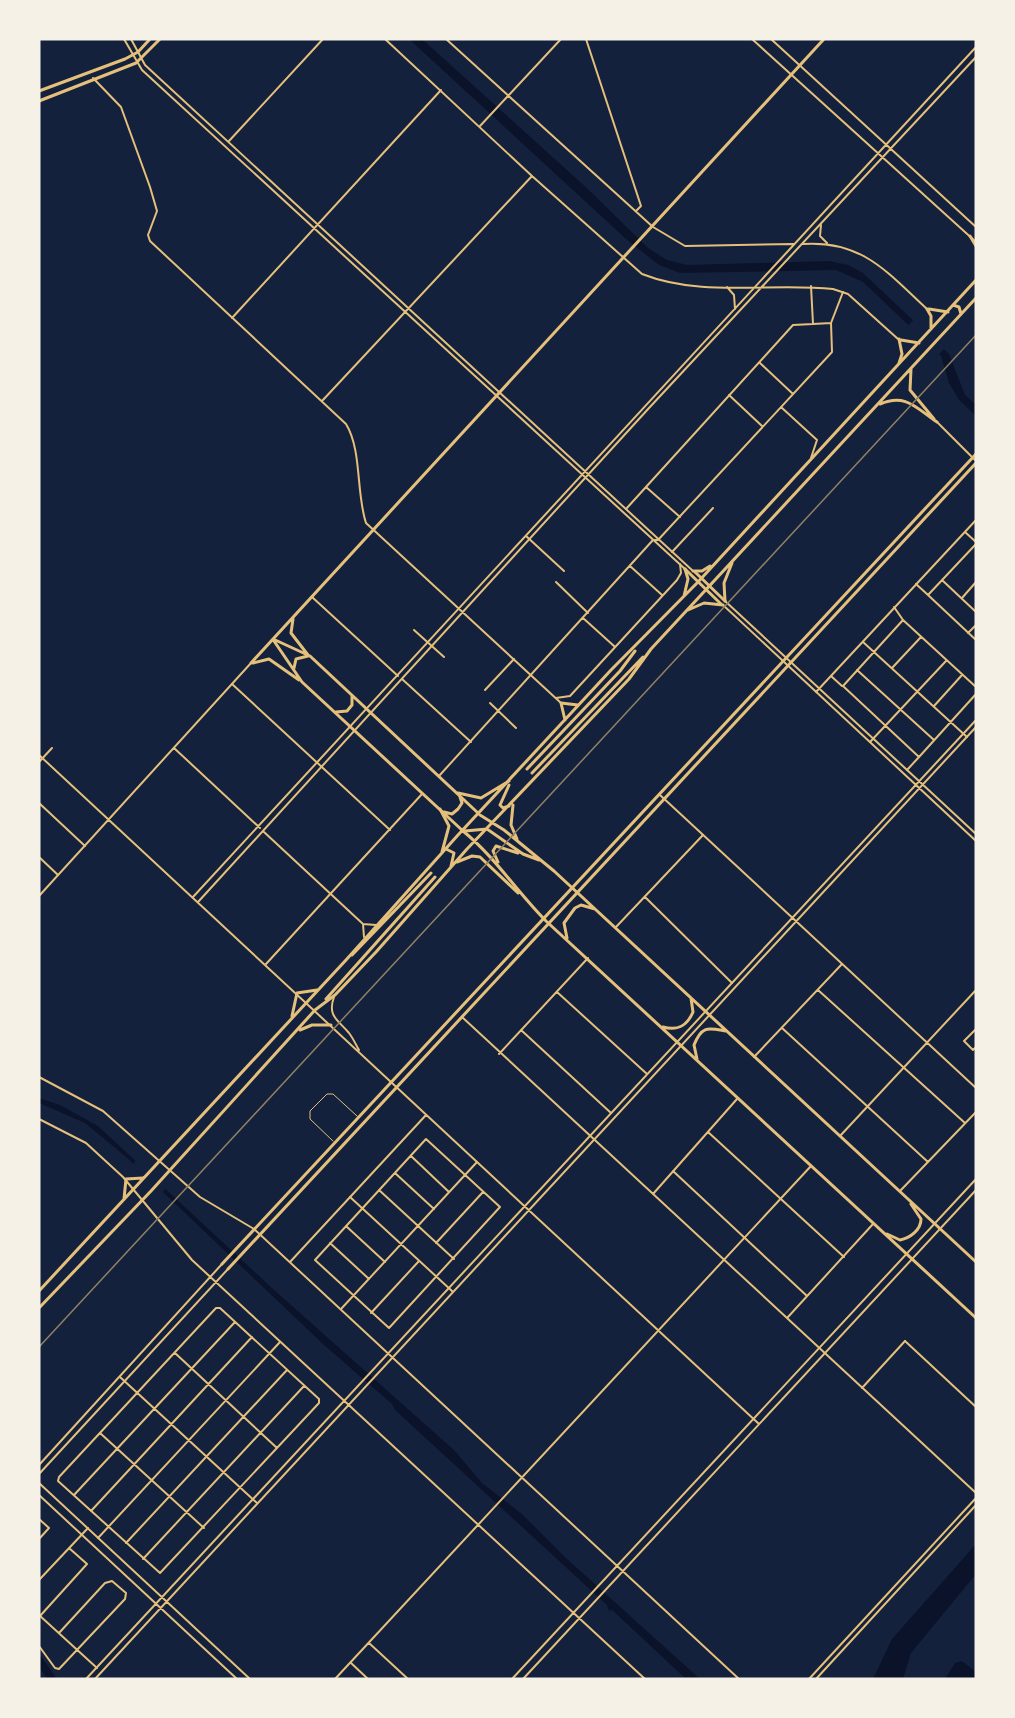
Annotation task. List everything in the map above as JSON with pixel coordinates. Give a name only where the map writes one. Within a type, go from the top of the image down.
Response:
[{"type":"main road","points":[[39,91],[131,56],[150,39]]},
{"type":"main road","points":[[39,101],[136,63],[160,39]]},
{"type":"main road","points":[[251,663],[824,39]]},
{"type":"main road","points":[[970,236],[976,244]]},
{"type":"main road","points":[[346,960],[364,937],[580,705],[640,645],[931,329],[933,324],[948,312],[976,280]]},
{"type":"main road","points":[[532,773],[708,589],[976,298]]},
{"type":"main road","points":[[953,305],[958,307],[961,314]]},
{"type":"main road","points":[[927,309],[935,312],[948,312]]},
{"type":"main road","points":[[927,309],[933,324]]},
{"type":"main road","points":[[898,365],[902,354],[899,339],[916,344]]},
{"type":"main road","points":[[911,369],[910,390],[937,422]]},
{"type":"main road","points":[[878,405],[896,398],[903,399],[937,422]]},
{"type":"main road","points":[[222,1264],[787,657],[975,459]]},
{"type":"main road","points":[[228,1269],[666,800],[975,459]]},
{"type":"main road","points":[[693,571],[707,569],[723,555]]},
{"type":"main road","points":[[724,603],[724,583],[734,560]]},
{"type":"main road","points":[[685,569],[724,603]]},
{"type":"main road","points":[[684,597],[688,579],[685,569]]},
{"type":"main road","points":[[693,571],[702,578],[708,589]]},
{"type":"main road","points":[[687,611],[704,603],[724,603]]},
{"type":"main road","points":[[293,617],[291,633],[310,656],[350,694],[480,815],[518,841],[578,892],[976,1262]]},
{"type":"main road","points":[[273,639],[310,656]]},
{"type":"main road","points":[[273,639],[302,682]]},
{"type":"main road","points":[[528,769],[620,671],[640,645]]},
{"type":"main road","points":[[325,1000],[337,993],[446,876],[475,841],[629,679],[651,649]]},
{"type":"main road","points":[[295,672],[293,664],[296,659],[310,656]]},
{"type":"main road","points":[[251,663],[270,659],[302,682],[475,841],[499,865],[520,894]]},
{"type":"main road","points":[[334,711],[343,713],[352,705],[350,694]]},
{"type":"main road","points":[[561,703],[571,706],[580,705]]},
{"type":"main road","points":[[561,703],[565,712],[565,721]]},
{"type":"main road","points":[[511,780],[500,805],[505,808],[513,803]]},
{"type":"main road","points":[[458,793],[481,798],[511,780]]},
{"type":"main road","points":[[440,809],[452,813],[458,809],[462,802],[458,793]]},
{"type":"main road","points":[[513,803],[511,825],[518,841]]},
{"type":"main road","points":[[440,809],[449,826],[441,854]]},
{"type":"main road","points":[[464,831],[487,829],[522,854]]},
{"type":"main road","points":[[499,865],[493,853],[496,846],[542,861]]},
{"type":"main road","points":[[446,850],[450,849],[454,853],[453,864],[446,876]]},
{"type":"main road","points":[[458,862],[472,856],[480,857],[737,1099],[976,1318]]},
{"type":"main road","points":[[124,1201],[126,1179],[145,1178],[318,989],[366,943],[431,873]]},
{"type":"main road","points":[[39,1308],[144,1199],[435,877]]},
{"type":"main road","points":[[568,939],[564,923],[575,908],[581,905],[597,910]]},
{"type":"main road","points":[[292,1018],[297,993],[318,989]]},
{"type":"main road","points":[[662,1026],[675,1029],[682,1027],[693,1012],[690,996]]},
{"type":"main road","points":[[298,1031],[312,1025],[330,1025]]},
{"type":"main road","points":[[698,1060],[694,1045],[706,1029],[714,1027],[728,1031]]},
{"type":"main road","points":[[39,1291],[136,1188],[140,1180]]},
{"type":"main road","points":[[880,1231],[900,1240],[910,1237],[918,1228],[921,1219],[908,1199]]},
{"type":"street","points":[[124,39],[136,63],[406,312],[585,471],[693,571]]},
{"type":"street","points":[[131,39],[142,59],[228,142],[409,308],[582,475],[685,569]]},
{"type":"street","points":[[225,145],[322,39]]},
{"type":"street","points":[[385,39],[532,176],[642,273],[662,282],[755,288],[812,286],[843,292],[899,339]]},
{"type":"street","points":[[446,39],[652,227],[685,246],[827,243],[854,250],[868,257],[927,309]]},
{"type":"street","points":[[480,126],[561,39]]},
{"type":"street","points":[[586,39],[640,206],[636,212]]},
{"type":"street","points":[[752,39],[970,236]]},
{"type":"street","points":[[771,39],[976,227]]},
{"type":"street","points":[[193,897],[976,47]]},
{"type":"street","points":[[198,902],[801,244],[976,57]]},
{"type":"street","points":[[93,78],[121,107],[150,187],[157,211],[148,235],[150,241],[346,424],[353,434],[362,509],[366,524],[561,703]]},
{"type":"street","points":[[232,318],[441,90]]},
{"type":"street","points":[[322,401],[532,176]]},
{"type":"street","points":[[821,224],[819,232],[827,243]]},
{"type":"street","points":[[812,286],[813,324]]},
{"type":"street","points":[[727,287],[734,295],[735,309]]},
{"type":"street","points":[[439,776],[653,540],[658,540],[680,517],[832,352],[831,323],[843,292]]},
{"type":"street","points":[[625,509],[793,325],[831,323]]},
{"type":"street","points":[[759,363],[793,394]]},
{"type":"street","points":[[729,395],[763,427]]},
{"type":"street","points":[[781,407],[817,440],[811,458]]},
{"type":"street","points":[[937,422],[975,459]]},
{"type":"street","points":[[646,487],[680,517]]},
{"type":"street","points":[[672,552],[713,508]]},
{"type":"street","points":[[816,692],[976,520]]},
{"type":"street","points":[[928,595],[976,543],[965,532]]},
{"type":"street","points":[[526,536],[564,571]]},
{"type":"street","points":[[556,698],[570,696],[679,576],[680,564]]},
{"type":"street","points":[[630,566],[662,595]]},
{"type":"street","points":[[942,580],[976,612]]},
{"type":"street","points":[[556,582],[588,612]]},
{"type":"street","points":[[962,598],[976,582]]},
{"type":"street","points":[[916,584],[976,640]]},
{"type":"street","points":[[312,597],[398,676]]},
{"type":"street","points":[[724,603],[787,657],[976,834]]},
{"type":"street","points":[[724,603],[783,662],[976,841]]},
{"type":"street","points":[[894,608],[903,620],[976,687]]},
{"type":"street","points":[[583,618],[614,646]]},
{"type":"street","points":[[843,686],[903,620]]},
{"type":"street","points":[[968,633],[976,626]]},
{"type":"street","points":[[414,630],[444,657]]},
{"type":"street","points":[[891,668],[921,637]]},
{"type":"street","points":[[863,642],[967,737]]},
{"type":"street","points":[[485,690],[514,659]]},
{"type":"street","points":[[870,742],[946,660]]},
{"type":"street","points":[[39,896],[251,663]]},
{"type":"street","points":[[857,670],[934,740]]},
{"type":"street","points":[[933,707],[962,675]]},
{"type":"street","points":[[831,676],[919,757]]},
{"type":"street","points":[[402,679],[471,742]]},
{"type":"street","points":[[232,684],[390,830]]},
{"type":"street","points":[[907,770],[976,694]]},
{"type":"street","points":[[490,703],[516,728]]},
{"type":"street","points":[[708,1013],[732,983],[976,720]]},
{"type":"street","points":[[95,1679],[680,1043],[976,727]]},
{"type":"street","points":[[39,762],[52,748]]},
{"type":"street","points":[[174,748],[363,924],[376,925]]},
{"type":"street","points":[[39,755],[759,1424]]},
{"type":"street","points":[[266,964],[423,793]]},
{"type":"street","points":[[660,795],[976,1088]]},
{"type":"street","points":[[39,803],[85,846]]},
{"type":"street","points":[[616,927],[703,835]]},
{"type":"street","points":[[39,857],[58,875]]},
{"type":"street","points":[[645,897],[732,983]]},
{"type":"street","points":[[363,924],[364,937]]},
{"type":"street","points":[[500,1053],[588,958]]},
{"type":"street","points":[[754,1057],[842,964]]},
{"type":"street","points":[[818,990],[964,1123]]},
{"type":"street","points":[[840,1136],[976,990]]},
{"type":"street","points":[[557,992],[647,1074]]},
{"type":"street","points":[[337,993],[332,1002],[334,1020],[345,1030],[362,1055]]},
{"type":"street","points":[[462,1017],[976,1493]]},
{"type":"street","points":[[782,1028],[928,1162]]},
{"type":"street","points":[[976,1029],[964,1041],[973,1050],[976,1047]]},
{"type":"street","points":[[521,1030],[611,1113]]},
{"type":"street","points":[[86,1679],[590,1135],[647,1074],[680,1043]]},
{"type":"street","points":[[39,1077],[103,1111],[207,1202],[260,1234],[739,1679]]},
{"type":"street","points":[[653,1194],[737,1099]]},
{"type":"street","points":[[900,1191],[976,1112]]},
{"type":"street","points":[[290,1262],[426,1115]]},
{"type":"street","points":[[39,1119],[86,1143],[136,1188],[176,1244],[210,1277],[349,1403],[645,1679]]},
{"type":"street","points":[[708,1132],[844,1257]]},
{"type":"street","points":[[426,1139],[500,1207],[389,1328],[315,1260],[395,1173],[426,1139]]},
{"type":"street","points":[[411,1156],[449,1192]]},
{"type":"street","points":[[341,1310],[477,1161]]},
{"type":"street","points":[[335,1679],[811,1166]]},
{"type":"street","points":[[673,1171],[807,1296]]},
{"type":"street","points":[[395,1173],[434,1209]]},
{"type":"street","points":[[512,1679],[976,1179]]},
{"type":"street","points":[[379,1190],[454,1259]]},
{"type":"street","points":[[436,1243],[483,1191]]},
{"type":"street","points":[[523,1679],[976,1191]]},
{"type":"street","points":[[350,1197],[452,1291]]},
{"type":"street","points":[[787,1318],[873,1224]]},
{"type":"street","points":[[346,1226],[385,1262]]},
{"type":"street","points":[[330,1243],[369,1279]]},
{"type":"street","points":[[371,1313],[419,1261]]},
{"type":"street","points":[[39,1465],[222,1264]]},
{"type":"street","points":[[39,1474],[228,1269]]},
{"type":"street","points":[[216,1308],[220,1308],[252,1337],[319,1399],[319,1403],[163,1572],[157,1572],[58,1481],[58,1478],[216,1308]]},
{"type":"street","points":[[74,1495],[234,1322]]},
{"type":"street","points":[[91,1511],[252,1337]]},
{"type":"street","points":[[98,1538],[281,1341]]},
{"type":"street","points":[[862,1388],[905,1341],[976,1407]]},
{"type":"street","points":[[175,1353],[278,1448]]},
{"type":"street","points":[[126,1544],[287,1370]]},
{"type":"street","points":[[119,1377],[257,1503]]},
{"type":"street","points":[[143,1559],[304,1386]]},
{"type":"street","points":[[100,1433],[204,1528]]},
{"type":"street","points":[[39,1483],[250,1679]]},
{"type":"street","points":[[39,1495],[237,1679]]},
{"type":"street","points":[[809,1679],[976,1498]]},
{"type":"street","points":[[816,1679],[976,1505]]},
{"type":"street","points":[[39,1519],[49,1528],[39,1539]]},
{"type":"street","points":[[39,1580],[88,1528]]},
{"type":"street","points":[[69,1548],[87,1564],[40,1615],[97,1668]]},
{"type":"street","points":[[39,1646],[55,1668],[59,1669],[125,1599],[126,1593],[112,1581],[105,1583],[59,1633]]},
{"type":"street","points":[[369,1643],[408,1679]]},
{"type":"street","points":[[350,1663],[368,1679]]},
{"type":"lane","points":[[335,1143],[310,1119],[310,1111],[327,1094],[333,1094],[359,1117]]},
{"type":"water","points":[[409,39],[422,39],[589,190],[648,248],[667,260],[687,265],[829,261],[848,265],[863,273],[949,354],[965,395],[976,405],[976,416],[959,400],[949,383],[941,356],[863,282],[836,270],[680,273],[659,265],[626,239]]},
{"type":"water","points":[[39,1098],[60,1105],[98,1126],[273,1289],[454,1450],[482,1483],[523,1515],[566,1558],[700,1679],[686,1679],[612,1610],[609,1611],[607,1605],[395,1410],[392,1404],[324,1345],[125,1156],[85,1123],[39,1103]]},
{"type":"water","points":[[976,1544],[976,1574],[911,1653],[903,1679],[873,1679],[892,1639]]},
{"type":"water","points":[[962,1661],[976,1672],[976,1679],[945,1679],[955,1663]]},
{"type":"pier","points":[[915,318],[946,347],[937,356],[907,327]]},
{"type":"pier","points":[[138,1158],[168,1186],[161,1194],[131,1166]]},
{"type":"waterway","points":[[39,1660],[52,1679]]},
{"type":"railway","points":[[39,1347],[976,335]]}]
